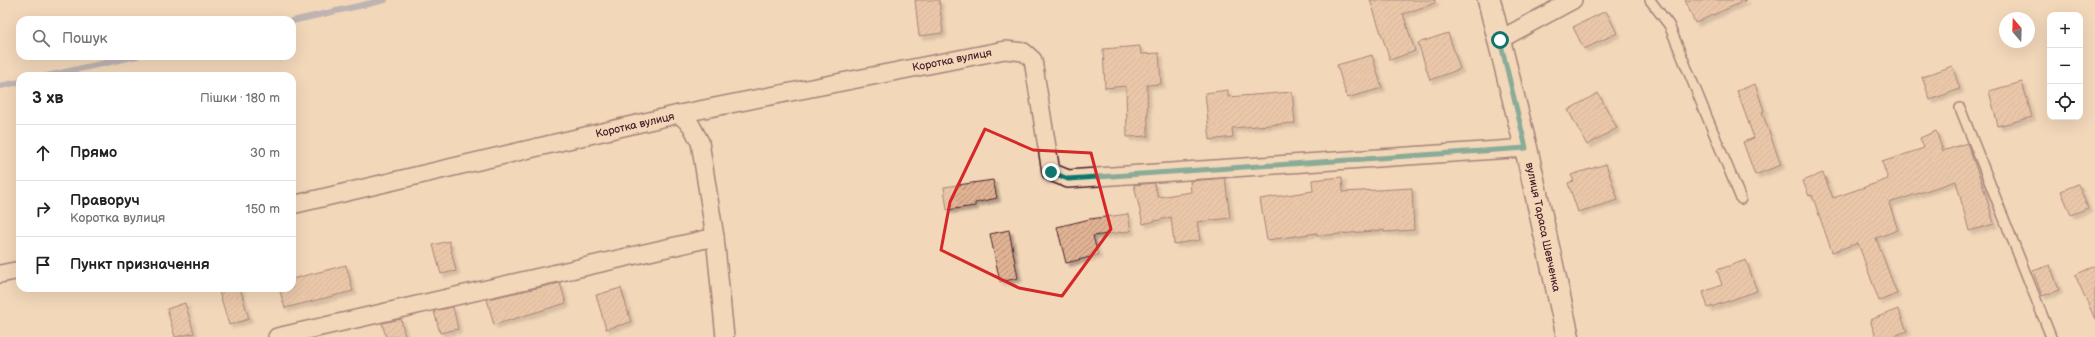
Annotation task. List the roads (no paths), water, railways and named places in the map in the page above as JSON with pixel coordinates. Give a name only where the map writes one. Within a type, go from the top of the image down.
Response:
[{"type":"street","name":"вулиця Тараса Шевченка","points":[[1489,0],[1526,148],[1568,337]]},
{"type":"street","points":[[1500,40],[1573,0]]},
{"type":"street","name":"Коротка вулиця","points":[[296,205],[679,114],[1005,50],[1024,52],[1033,60],[1051,172],[1068,179],[1526,148]]},
{"type":"street","points":[[679,114],[691,126],[700,142],[715,237],[724,337]]},
{"type":"street","points":[[277,337],[715,237]]},
{"type":"street","points":[[0,274],[16,271]]},
{"type":"lane","points":[[1650,0],[1669,25],[1741,199]]},
{"type":"lane","points":[[1960,108],[2051,337]]},
{"type":"waterway","points":[[296,20],[385,0]]},
{"type":"waterway","points":[[65,72],[119,60]]},
{"type":"waterway","points":[[0,86],[16,83]]}]
